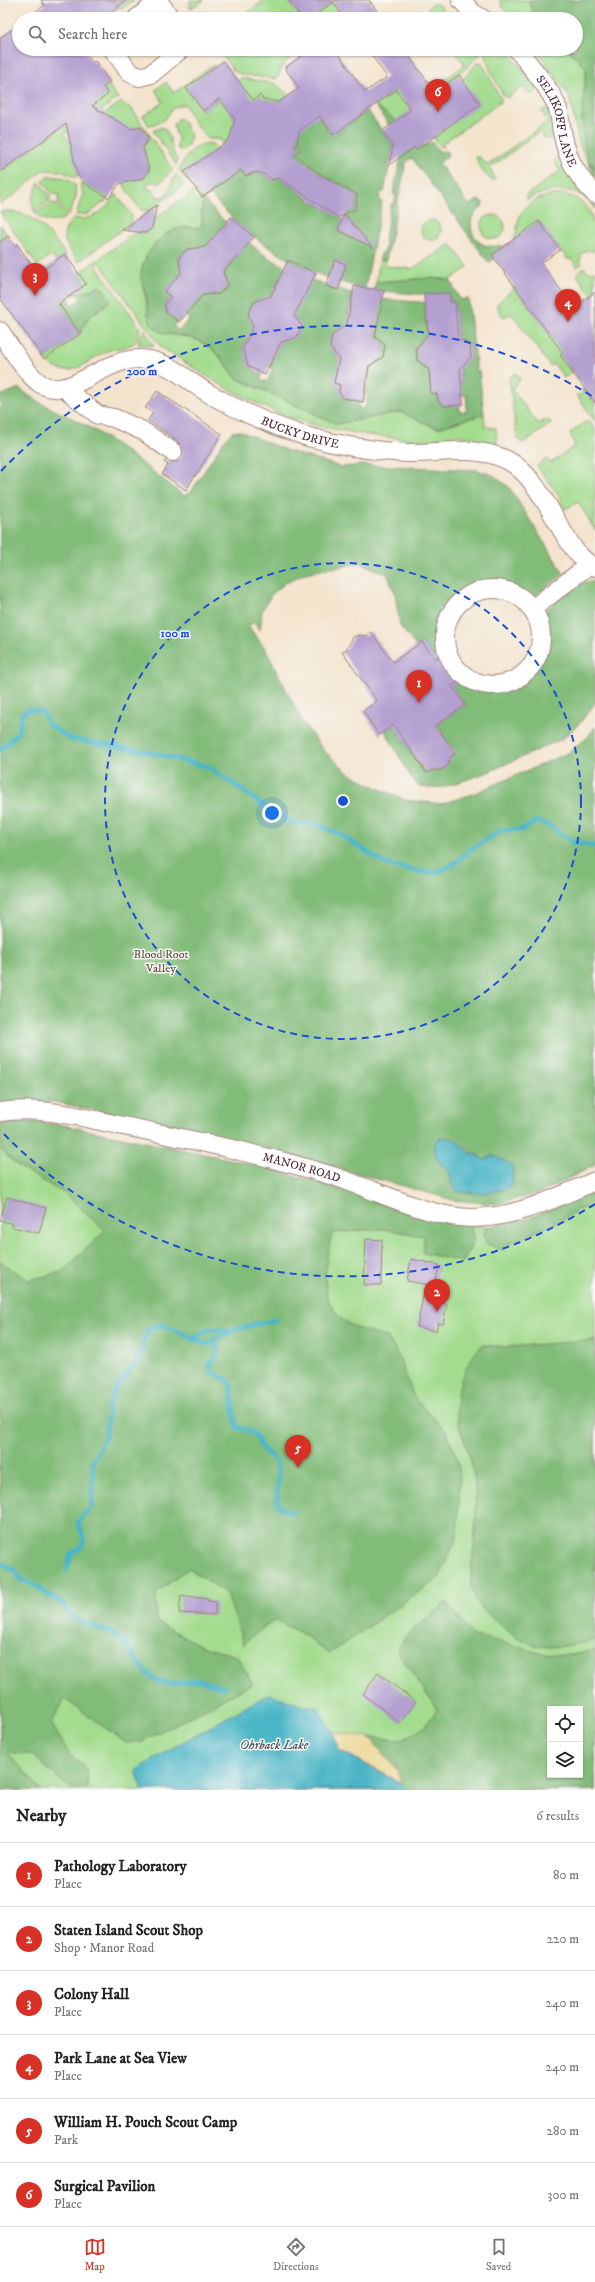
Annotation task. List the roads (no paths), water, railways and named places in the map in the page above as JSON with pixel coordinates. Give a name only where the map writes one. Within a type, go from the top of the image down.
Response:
[{"type":"street","points":[[461,0],[473,12]]},
{"type":"street","points":[[145,12],[158,1],[166,12]]},
{"type":"street","points":[[118,56],[129,72],[140,78],[151,74],[173,56]]},
{"type":"street","name":"SELIKOFF LANE","points":[[522,56],[550,92],[557,105],[565,146],[575,168],[586,186],[595,194]]},
{"type":"street","name":"BUCKY DRIVE","points":[[0,331],[31,375],[40,384],[50,388],[64,388],[78,383],[117,362],[127,359],[150,359],[170,368],[206,392],[238,410],[305,436],[347,446],[406,453],[467,451],[498,456],[513,464],[528,477],[538,489],[579,555],[592,566]]},
{"type":"street","points":[[64,388],[98,415],[114,418],[143,431],[173,452]]},
{"type":"street","points":[[532,609],[592,566]]},
{"type":"street","points":[[495,588],[516,594],[532,609],[540,628],[539,649],[535,659],[522,674],[503,684],[482,683],[467,676],[455,666],[446,646],[446,624],[453,610],[464,598],[474,592],[495,588]]},
{"type":"street","name":"MANOR ROAD","points":[[0,1112],[42,1111],[227,1148],[334,1177],[436,1212],[470,1218],[498,1216],[522,1211],[595,1181]]},
{"type":"water","points":[[446,1137],[457,1141],[469,1153],[477,1154],[484,1161],[493,1155],[513,1166],[512,1186],[502,1190],[486,1193],[457,1192],[451,1183],[451,1174],[437,1159],[434,1145],[438,1139]]},
{"type":"water","name":"Ohrback Lake","points":[[269,1694],[301,1705],[317,1707],[333,1732],[339,1750],[401,1783],[408,1790],[140,1790],[141,1785],[136,1771],[163,1753]]},
{"type":"waterway","points":[[0,750],[18,733],[22,714],[30,709],[42,712],[48,724],[70,739],[148,752],[209,767],[280,817],[297,824],[316,824],[341,835],[386,864],[421,872],[439,872],[454,864],[470,850],[502,830],[522,830],[537,821],[550,826],[572,842],[595,846]]},
{"type":"waterway","points":[[67,1569],[71,1554],[82,1547],[84,1540],[78,1522],[92,1507],[93,1462],[106,1436],[109,1404],[116,1389],[135,1364],[148,1329],[163,1325],[206,1344],[236,1329],[275,1320]]},
{"type":"waterway","points":[[194,1340],[206,1330],[210,1329],[219,1329],[229,1332]]},
{"type":"waterway","points":[[212,1341],[216,1347],[217,1353],[215,1359],[210,1364],[210,1371],[229,1381],[237,1427],[254,1434],[262,1448],[276,1462],[278,1469],[278,1502],[280,1507],[292,1512]]},
{"type":"waterway","points":[[0,1563],[16,1571],[21,1580],[37,1586],[46,1594],[55,1598],[64,1605],[71,1616],[79,1621],[111,1633],[124,1642],[145,1671],[157,1681],[170,1684],[200,1680],[225,1688]]},
{"type":"place","name":"Surgical Pavilion","points":[[438,112]]},
{"type":"place","name":"Colony Hall","points":[[35,296]]},
{"type":"place","name":"Park Lane at Sea View","points":[[568,322]]},
{"type":"place","name":"Pathology Laboratory","points":[[419,703]]},
{"type":"place","name":"Staten Island Scout Shop","points":[[437,1312]]},
{"type":"place","name":"William H. Pouch Scout Camp","points":[[298,1468]]},
{"type":"park label","name":"Blood Root Valley","points":[[161,961]]}]
